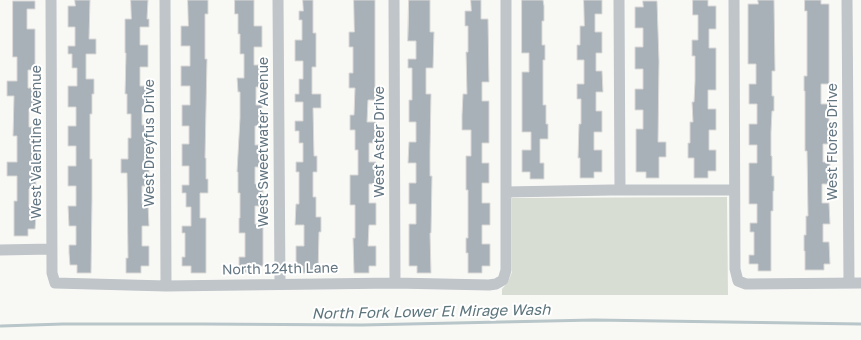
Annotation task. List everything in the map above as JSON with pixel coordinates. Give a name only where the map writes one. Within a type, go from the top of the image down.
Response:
[{"type":"street","name":"West Valentine Avenue","points":[[51,0],[52,273],[56,283]]},
{"type":"street","name":"West Dreyfus Drive","points":[[165,0],[166,286]]},
{"type":"street","name":"West Sweetwater Avenue","points":[[278,0],[280,284]]},
{"type":"street","name":"West Aster Drive","points":[[394,0],[395,283]]},
{"type":"street","points":[[506,0],[506,192],[734,190]]},
{"type":"street","points":[[619,0],[620,190]]},
{"type":"street","points":[[734,0],[735,269],[738,281],[746,284],[861,283]]},
{"type":"street","name":"West Flores Drive","points":[[847,0],[849,283]]},
{"type":"street","name":"North 124th Lane","points":[[56,283],[166,286],[395,283],[496,284],[503,280],[506,270],[506,192]]},
{"type":"street","points":[[0,250],[52,249]]},
{"type":"shaded area","points":[[727,197],[728,295],[502,295],[502,289],[508,282],[512,272],[512,198]]},
{"type":"building","points":[[75,0],[90,0],[89,39],[96,39],[96,54],[86,54],[86,79],[94,79],[92,114],[90,114],[90,159],[92,159],[91,273],[77,273],[77,265],[70,265],[69,253],[69,245],[76,245],[76,226],[69,226],[68,206],[76,206],[76,186],[68,186],[68,166],[76,166],[76,146],[68,146],[68,126],[76,126],[76,107],[68,107],[68,86],[77,86],[77,68],[72,68],[72,54],[68,54],[68,46],[75,46],[75,27],[68,27],[68,6],[75,6]]},
{"type":"building","points":[[131,0],[148,0],[147,19],[149,19],[149,27],[140,27],[140,45],[148,45],[148,67],[140,67],[140,86],[149,86],[149,107],[142,107],[142,125],[145,125],[145,138],[149,138],[149,186],[142,186],[142,204],[148,204],[149,226],[142,226],[142,246],[149,246],[149,266],[141,266],[141,273],[126,273],[126,258],[128,258],[127,173],[121,173],[121,159],[128,159],[128,138],[131,138],[131,114],[127,114],[127,94],[125,94],[125,19],[131,19]]},
{"type":"building","points":[[188,0],[208,0],[208,14],[205,14],[205,59],[207,59],[205,158],[208,193],[200,193],[200,218],[206,218],[206,273],[191,273],[191,266],[182,266],[182,257],[185,257],[185,233],[182,233],[182,226],[191,226],[191,207],[186,207],[186,193],[182,193],[182,185],[189,185],[189,166],[182,166],[182,144],[189,144],[189,126],[182,126],[182,105],[190,105],[190,86],[181,86],[181,66],[190,66],[190,46],[181,46],[181,26],[188,26]]},
{"type":"building","points":[[235,0],[254,0],[254,26],[262,26],[262,47],[254,47],[254,65],[262,65],[262,87],[256,87],[256,105],[262,105],[262,126],[255,126],[255,145],[262,145],[262,167],[255,167],[255,184],[263,184],[263,206],[255,206],[255,224],[263,224],[263,266],[255,266],[255,273],[239,272],[239,257],[245,257],[245,233],[239,233],[240,193],[238,193],[237,172],[240,92],[238,92],[237,78],[244,78],[244,54],[240,54],[240,34],[238,34],[238,14],[235,14]]},
{"type":"building","points":[[303,0],[313,0],[313,33],[316,33],[316,67],[312,67],[312,94],[321,94],[321,108],[313,108],[314,156],[317,156],[317,172],[313,172],[313,197],[316,197],[316,217],[321,217],[318,273],[303,273],[303,266],[296,266],[296,246],[304,246],[304,225],[295,225],[296,204],[299,204],[299,172],[296,172],[296,162],[303,162],[303,143],[299,143],[299,131],[295,131],[295,121],[303,121],[303,102],[295,102],[295,94],[299,94],[299,79],[303,79],[303,61],[295,61],[295,40],[302,40],[302,20],[299,20],[299,11],[303,11]]},
{"type":"building","points":[[354,0],[375,0],[375,100],[368,100],[367,122],[376,122],[376,143],[369,143],[369,162],[376,162],[376,184],[369,184],[369,203],[376,203],[376,225],[369,225],[368,246],[376,246],[376,266],[369,266],[369,273],[354,273],[353,238],[355,238],[355,205],[350,205],[350,175],[358,175],[358,150],[355,150],[355,130],[350,130],[350,115],[354,115],[355,88],[349,88],[349,73],[353,73],[353,47],[349,47],[349,32],[354,32]]},
{"type":"building","points":[[409,0],[430,0],[430,32],[434,32],[433,68],[426,68],[426,94],[431,94],[431,273],[417,273],[417,266],[409,266],[409,224],[416,224],[416,204],[409,204],[409,183],[416,183],[416,163],[408,163],[409,142],[416,142],[416,122],[409,122],[409,100],[412,100],[412,68],[408,68],[408,59],[416,59],[416,41],[408,41]]},
{"type":"building","points":[[471,0],[481,0],[481,19],[488,19],[489,82],[482,82],[482,101],[489,101],[489,143],[482,143],[482,163],[489,163],[489,183],[482,183],[482,203],[490,203],[490,225],[482,225],[482,244],[490,244],[490,266],[482,266],[482,273],[468,273],[468,253],[466,253],[466,238],[468,238],[468,190],[466,190],[466,156],[471,156],[471,130],[462,130],[462,115],[463,94],[467,94],[466,52],[468,52],[468,26],[465,26],[465,11],[471,11]]},
{"type":"building","points":[[522,0],[543,0],[544,6],[544,21],[542,21],[542,45],[545,45],[545,60],[543,60],[543,105],[546,105],[548,139],[540,139],[540,163],[544,163],[544,179],[530,179],[530,172],[522,172],[522,150],[531,150],[531,132],[522,132],[522,72],[529,72],[529,53],[522,53]]},
{"type":"building","points":[[584,0],[602,0],[602,14],[595,14],[595,32],[602,32],[602,53],[596,53],[596,71],[602,71],[603,92],[596,92],[596,111],[602,111],[602,132],[594,132],[594,150],[602,150],[602,172],[594,172],[594,178],[580,178],[580,158],[578,158],[579,124],[581,124],[581,99],[577,99],[577,84],[584,84],[584,60],[577,60],[577,45],[580,45],[580,26],[584,26]]},
{"type":"building","points":[[693,0],[708,0],[708,6],[716,6],[716,29],[709,29],[709,48],[716,48],[716,90],[708,90],[708,109],[716,109],[716,130],[709,130],[709,150],[716,150],[716,171],[708,171],[708,178],[694,178],[694,158],[688,158],[690,122],[693,122],[692,102],[694,102],[695,81],[695,56],[692,56],[692,40],[698,40],[698,15],[693,15]]},
{"type":"building","points":[[758,0],[774,0],[775,71],[772,71],[772,96],[774,96],[774,111],[772,111],[771,156],[772,176],[774,176],[774,191],[773,211],[771,211],[771,271],[758,271],[758,264],[749,264],[749,255],[754,255],[754,232],[750,232],[750,223],[757,223],[757,204],[749,204],[749,163],[757,163],[757,145],[749,145],[749,124],[757,124],[757,104],[749,104],[749,84],[756,84],[756,64],[748,64],[748,4],[758,4]]},
{"type":"building","points":[[805,0],[821,0],[821,4],[829,4],[829,84],[821,84],[821,104],[829,104],[829,144],[823,144],[823,162],[830,162],[830,184],[822,184],[822,203],[829,203],[830,224],[823,224],[823,242],[829,242],[830,264],[824,264],[824,270],[805,270],[804,235],[806,235],[806,216],[808,216],[804,91],[804,76],[807,76],[807,11],[805,11]]},
{"type":"building","points":[[13,1],[35,1],[35,9],[27,9],[27,29],[35,29],[35,70],[28,70],[28,88],[35,88],[35,109],[29,109],[29,127],[35,127],[36,189],[29,189],[29,207],[36,207],[36,216],[35,229],[28,229],[28,236],[14,236],[14,201],[17,201],[17,176],[7,176],[7,162],[17,162],[17,136],[13,136],[14,96],[7,96],[7,81],[17,81],[17,57],[13,57]]},
{"type":"building","points":[[643,1],[657,1],[659,61],[658,142],[666,142],[666,157],[659,157],[659,178],[646,178],[646,172],[636,172],[636,129],[643,129],[643,110],[635,110],[635,89],[643,89],[643,69],[635,69],[635,47],[643,47],[643,28],[635,28],[635,7],[643,7]]},
{"type":"waterway","name":"North Fork Lower El Mirage Wash","points":[[1,326],[63,324],[362,325],[594,320],[861,324]]}]
